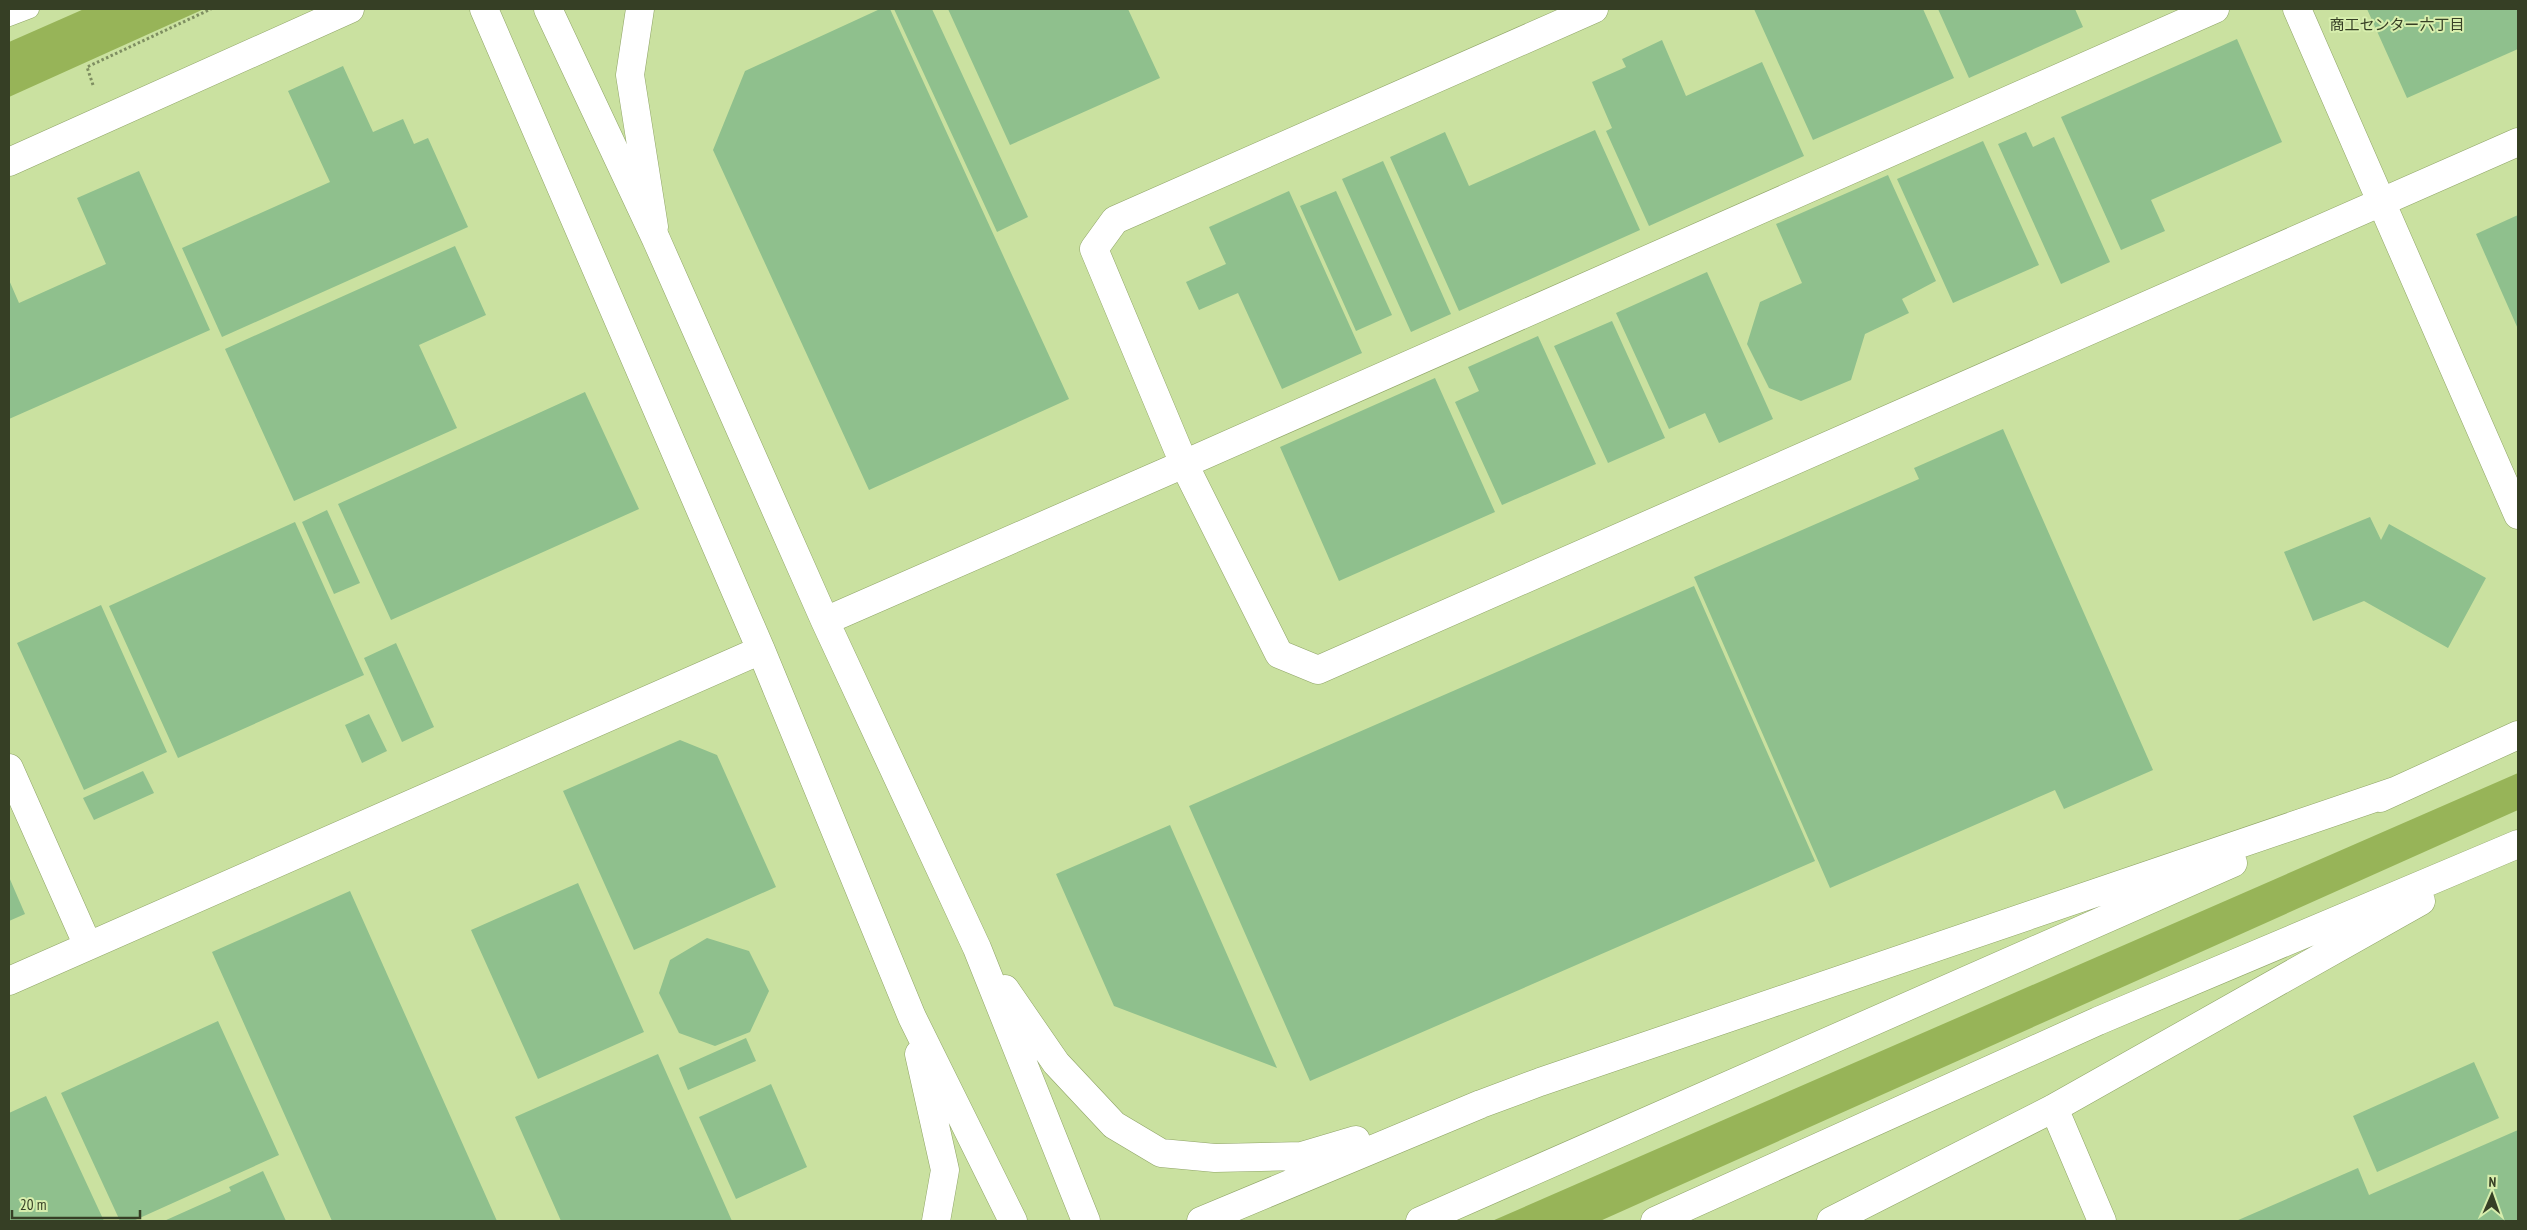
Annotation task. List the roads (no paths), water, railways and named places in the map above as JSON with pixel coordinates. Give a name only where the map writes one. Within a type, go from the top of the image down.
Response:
[{"type":"street","points":[[9,162],[350,9]]},
{"type":"street","points":[[484,9],[761,650],[912,1017],[1013,1221]]},
{"type":"street","points":[[548,9],[656,239],[825,621],[977,948],[1086,1221]]},
{"type":"street","points":[[640,9],[630,75],[656,239]]},
{"type":"street","points":[[1594,9],[1116,220],[1094,249],[1184,464],[1279,654],[1318,670],[2518,142]]},
{"type":"street","points":[[825,621],[2215,9]]},
{"type":"street","points":[[2297,9],[2518,515]]},
{"type":"street","points":[[9,981],[761,650]]},
{"type":"street","points":[[1420,1221],[2518,735]]},
{"type":"street","points":[[9,768],[88,946]]},
{"type":"street","points":[[977,948],[1056,1063],[1114,1125],[1161,1153],[1215,1158],[1302,1156],[1481,1104],[2395,791]]},
{"type":"street","points":[[1831,1221],[2054,1108],[2518,845]]},
{"type":"street","points":[[1655,1221],[2098,1021],[2518,845]]},
{"type":"street","points":[[912,1017],[945,1170],[936,1221]]},
{"type":"street","points":[[1201,1221],[1481,1104]]},
{"type":"street","points":[[2054,1108],[2102,1221]]},
{"type":"lane","points":[[9,17],[30,9]]},
{"type":"district","name":"商工センター六丁目","points":[[2397,25]]}]
